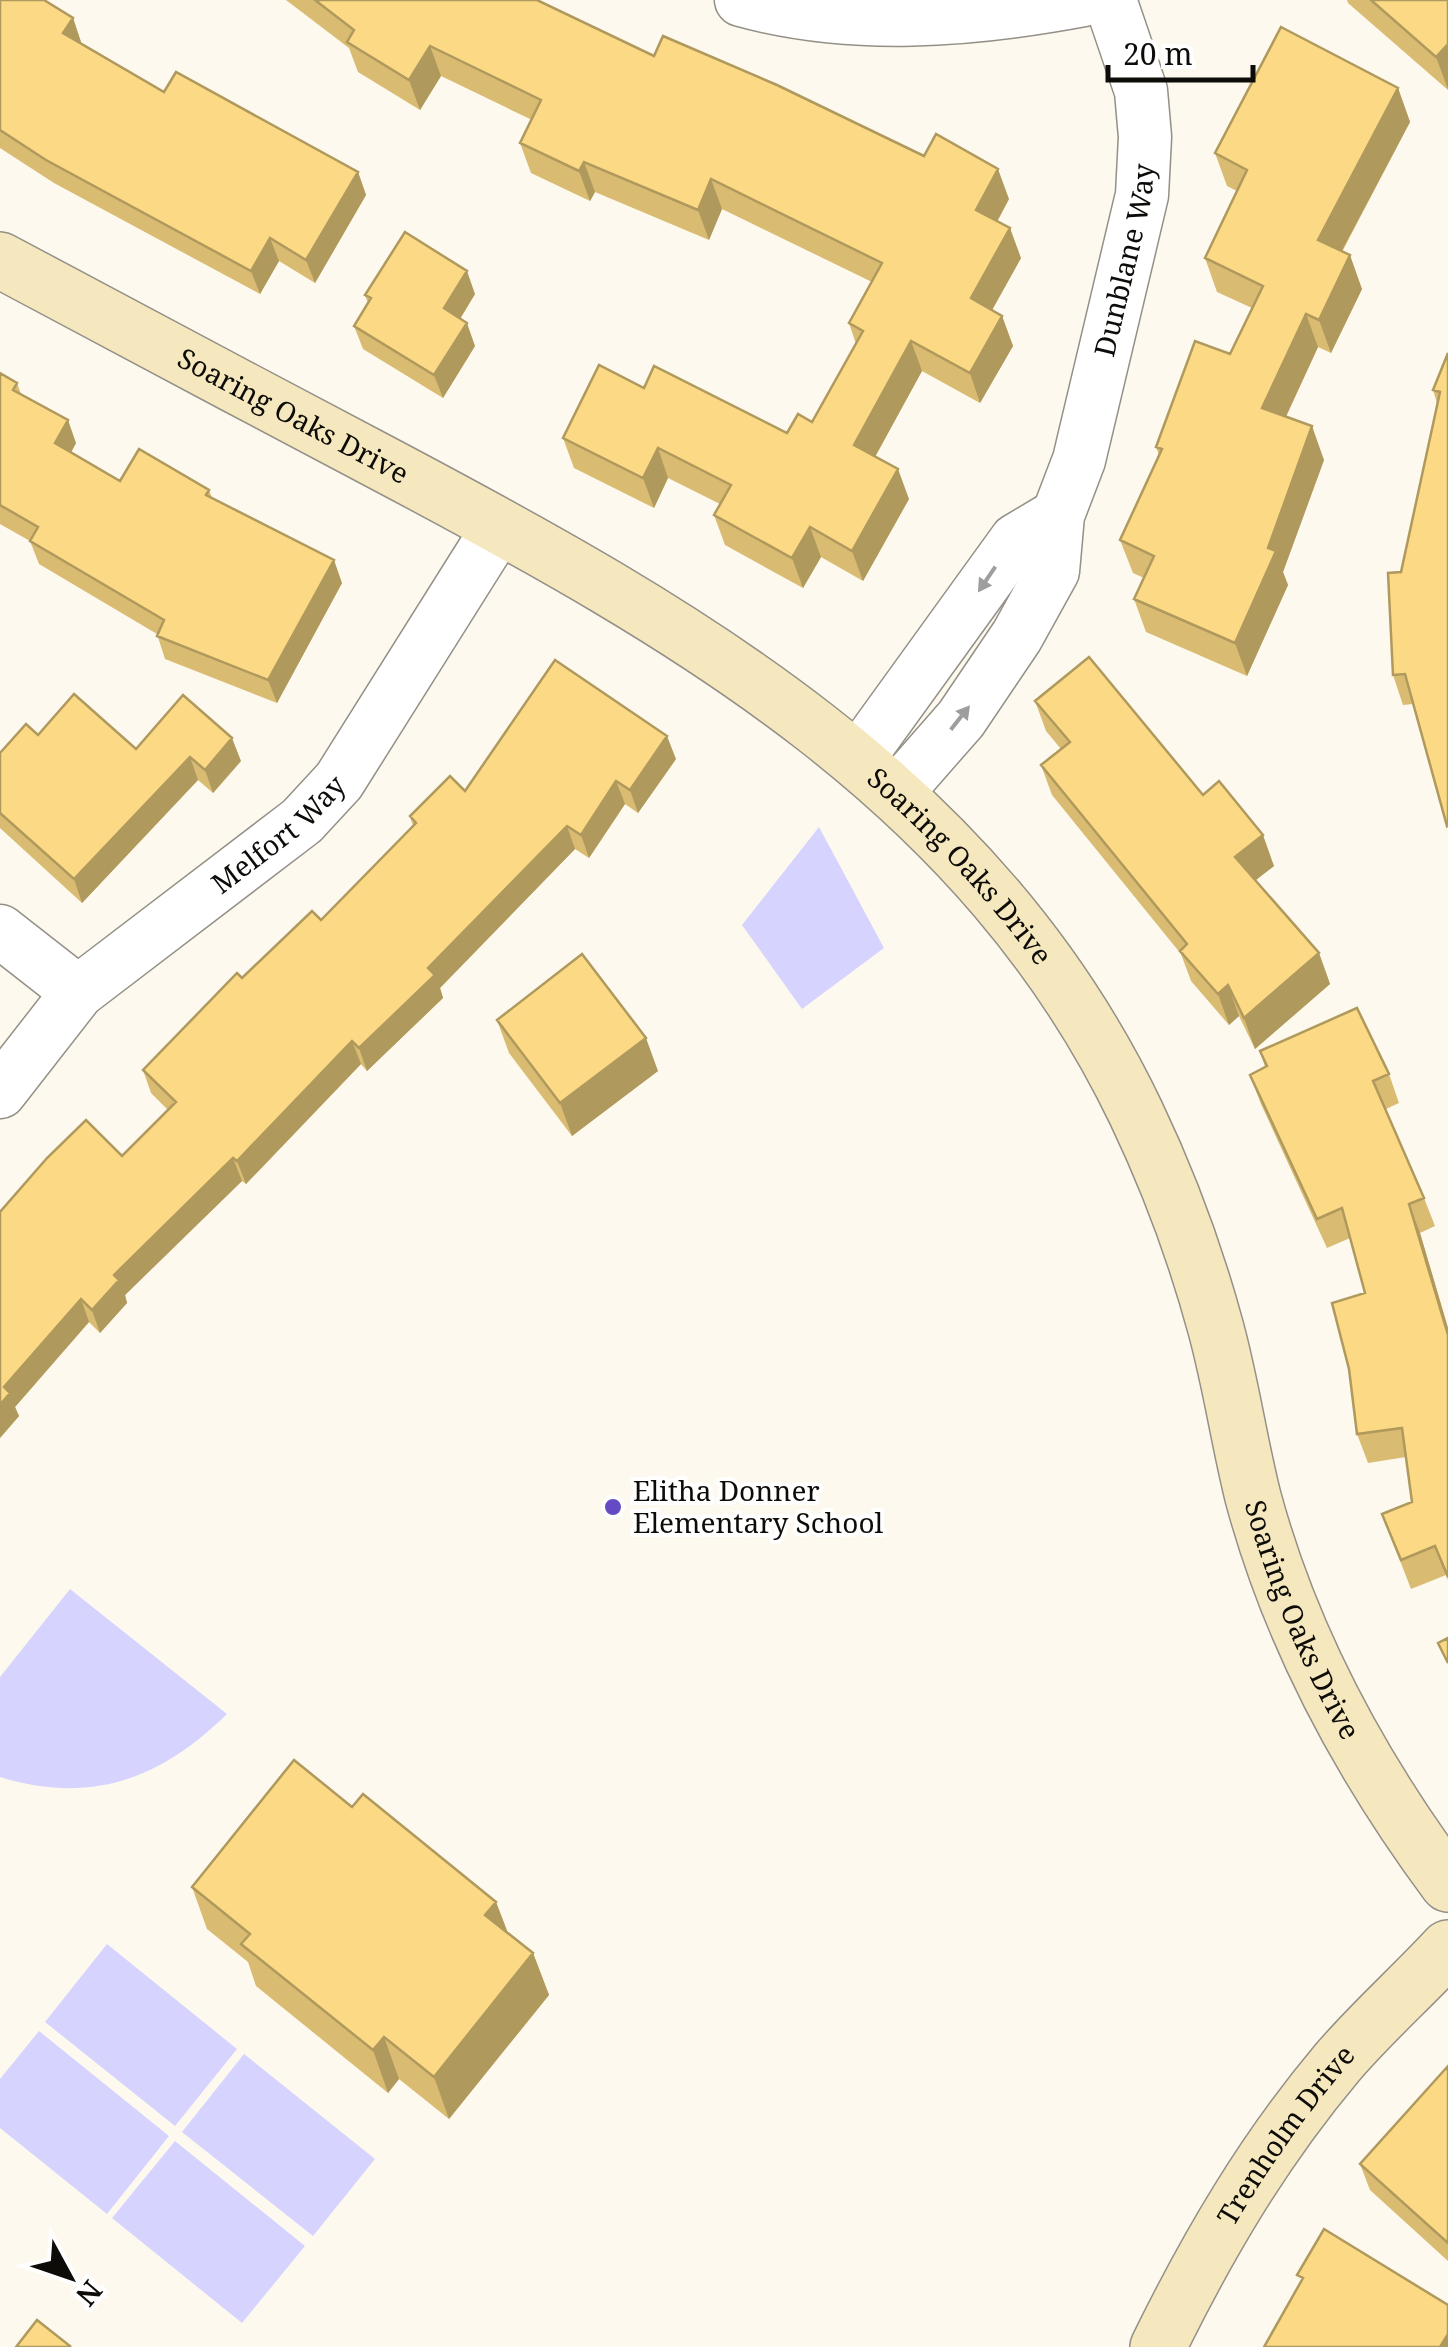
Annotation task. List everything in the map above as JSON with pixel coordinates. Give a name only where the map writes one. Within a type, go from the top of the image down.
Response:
[{"type":"street","points":[[741,0],[866,20],[987,17],[1084,0]]},
{"type":"street","name":"Dunblane Way","points":[[877,776],[1016,540],[1058,515],[1079,460],[1142,194],[1145,136],[1141,92],[1110,0]]},
{"type":"street","name":"Soaring Oaks Drive","points":[[0,260],[500,525],[761,683],[877,776],[1003,905],[1078,1010],[1136,1111],[1181,1218],[1216,1329],[1254,1498],[1290,1610],[1342,1722],[1401,1822],[1448,1884]]},
{"type":"street","name":"Melfort Way","points":[[0,1092],[78,992],[302,821],[339,781],[500,525]]},
{"type":"street","points":[[0,932],[78,992]]},
{"type":"street","name":"Trenholm Drive","points":[[1158,2347],[1236,2199],[1303,2104],[1448,1948]]},
{"type":"shaded area","points":[[819,827],[884,948],[802,1009],[742,925]]},
{"type":"shaded area","points":[[70,1589],[227,1714],[176,1755],[123,1780],[65,1788],[0,1777],[0,1677]]},
{"type":"shaded area","points":[[107,1944],[237,2049],[175,2126],[45,2022]]},
{"type":"shaded area","points":[[39,2031],[169,2136],[107,2214],[0,2128],[0,2079]]},
{"type":"shaded area","points":[[244,2054],[375,2159],[313,2236],[182,2132]]},
{"type":"shaded area","points":[[175,2141],[305,2246],[242,2323],[112,2218]]},
{"type":"building","points":[[0,0],[44,0],[73,18],[63,33],[164,92],[176,72],[358,172],[306,260],[270,238],[251,271],[46,160],[0,130]]},
{"type":"building","points":[[315,0],[537,0],[654,56],[663,36],[777,85],[924,156],[936,134],[998,169],[976,210],[1010,228],[971,298],[1002,316],[970,373],[911,341],[854,445],[898,469],[852,551],[810,527],[792,558],[714,515],[731,485],[658,448],[643,478],[563,438],[599,365],[644,388],[654,366],[787,433],[798,414],[812,422],[863,331],[849,323],[882,263],[711,179],[698,210],[584,162],[579,171],[520,143],[541,100],[430,46],[409,80],[347,42],[354,30]]},
{"type":"building","points":[[1371,0],[1448,0],[1448,44],[1436,57]]},
{"type":"building","points":[[1281,27],[1398,88],[1318,240],[1350,255],[1319,320],[1306,314],[1262,408],[1312,426],[1268,548],[1276,551],[1235,643],[1134,599],[1154,556],[1120,540],[1162,449],[1156,447],[1195,341],[1230,354],[1263,286],[1205,258],[1247,170],[1215,153]]},
{"type":"building","points":[[405,232],[467,271],[444,308],[467,323],[434,375],[354,326],[371,298],[365,295]]},
{"type":"building","points":[[1448,353],[1447,826],[1405,674],[1393,675],[1388,573],[1401,572],[1440,392],[1433,390]]},
{"type":"building","points":[[0,373],[17,383],[13,390],[68,420],[55,443],[120,481],[139,449],[209,490],[206,495],[334,560],[268,680],[157,636],[164,620],[30,541],[38,527],[0,505]]},
{"type":"building","points":[[1089,657],[1203,795],[1219,781],[1263,835],[1235,857],[1319,953],[1244,1018],[1228,985],[1218,994],[1180,951],[1187,944],[1041,765],[1070,742],[1035,701]]},
{"type":"building","points":[[555,660],[667,736],[630,790],[616,781],[581,835],[567,826],[428,968],[435,975],[359,1048],[352,1041],[237,1161],[233,1158],[114,1275],[119,1280],[92,1310],[81,1299],[4,1387],[10,1393],[0,1405],[0,1212],[86,1120],[122,1156],[176,1102],[143,1070],[237,973],[242,978],[312,911],[321,920],[416,823],[410,816],[450,776],[465,791]]},
{"type":"building","points":[[74,694],[136,749],[183,695],[232,738],[205,770],[190,757],[74,879],[0,813],[0,753],[26,724],[38,735]]},
{"type":"building","points":[[582,954],[646,1038],[560,1103],[497,1020]]},
{"type":"building","points":[[1357,1008],[1389,1074],[1373,1081],[1424,1198],[1409,1204],[1448,1335],[1448,1577],[1435,1546],[1401,1560],[1382,1514],[1412,1502],[1402,1428],[1357,1434],[1349,1369],[1332,1303],[1365,1293],[1342,1208],[1317,1219],[1250,1075],[1267,1066],[1260,1051]]},
{"type":"building","points":[[1448,1638],[1448,1663],[1438,1643]]},
{"type":"building","points":[[294,1760],[352,1807],[363,1794],[496,1902],[485,1915],[533,1953],[434,2077],[384,2037],[373,2050],[241,1944],[250,1934],[192,1887]]},
{"type":"building","points":[[1448,2066],[1448,2243],[1360,2164]]},
{"type":"building","points":[[1324,2229],[1448,2305],[1448,2334],[1440,2347],[1264,2347],[1303,2278],[1297,2275]]},
{"type":"building","points":[[37,2320],[70,2346],[16,2347]]},
{"type":"place","name":"Elitha Donner Elementary School","points":[[613,1507]]}]
